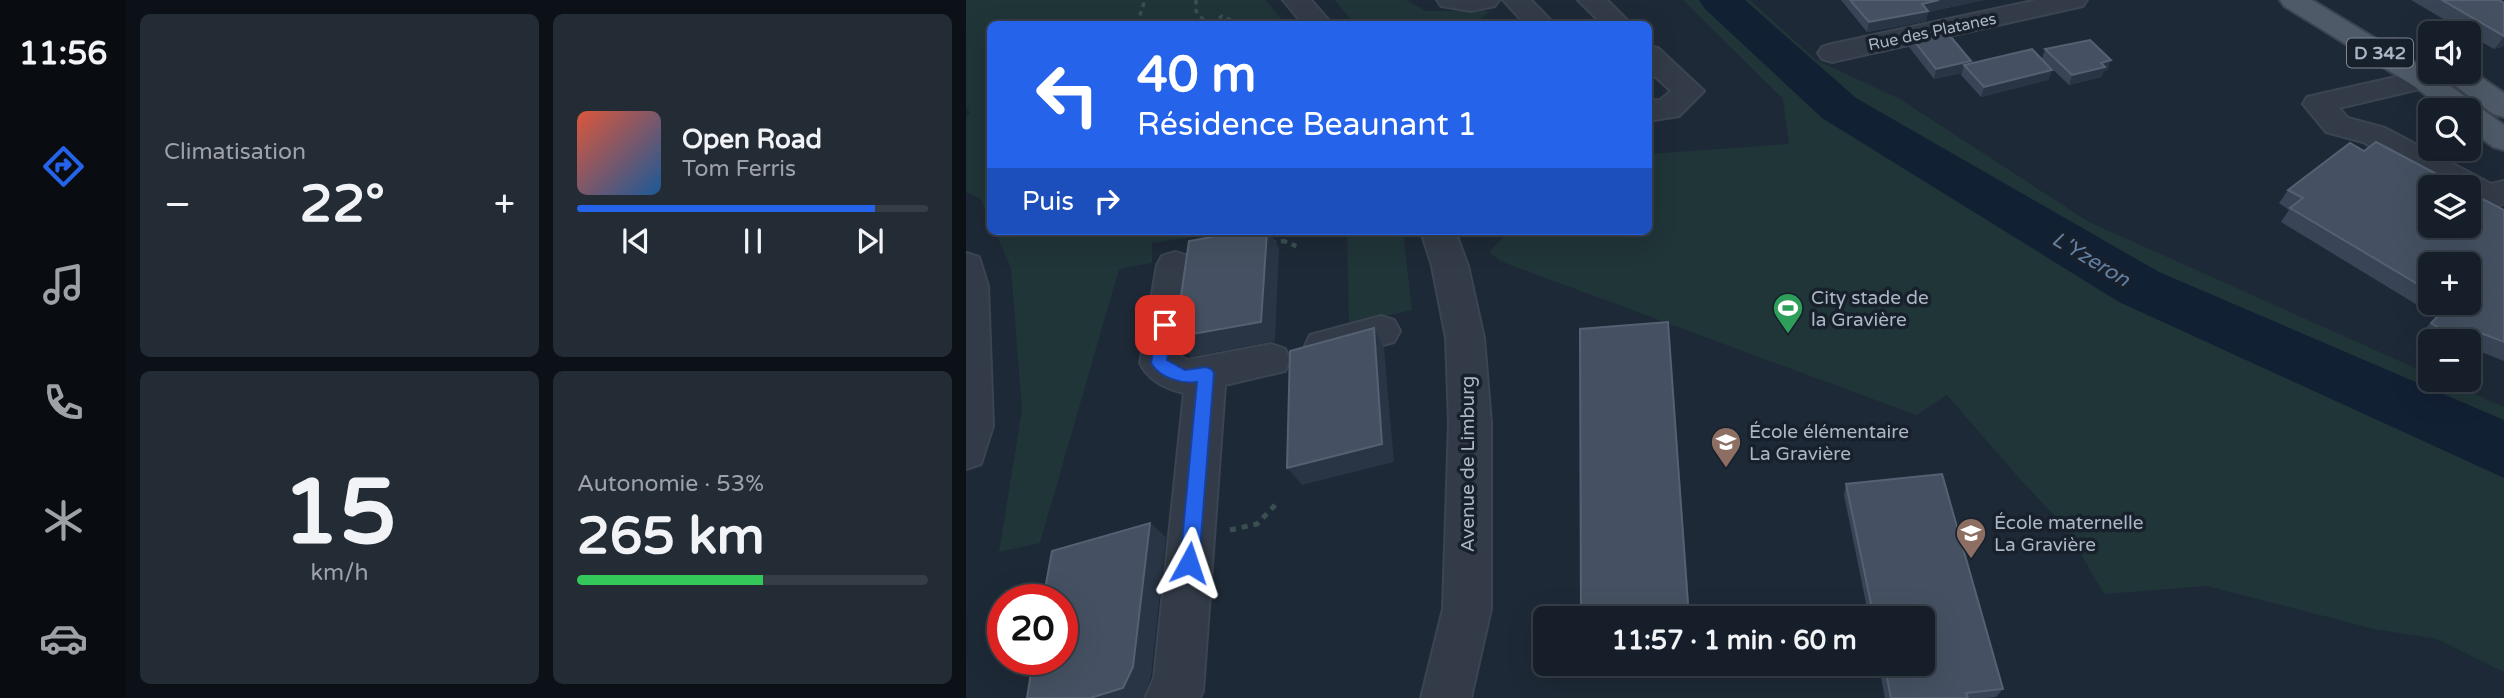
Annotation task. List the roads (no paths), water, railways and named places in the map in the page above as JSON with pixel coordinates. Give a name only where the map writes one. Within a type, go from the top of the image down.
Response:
[{"type":"main road","name":"D 342","points":[[2292,0],[2418,63]]},
{"type":"main road","name":"D 342","points":[[2335,0],[2418,61]]},
{"type":"main road","name":"D 342","points":[[2441,84],[2454,98]]},
{"type":"main road","points":[[2473,84],[2504,106]]},
{"type":"main road","points":[[2481,122],[2504,140]]},
{"type":"street","points":[[1296,0],[1315,21]]},
{"type":"street","points":[[1450,0],[1471,3],[1486,0]]},
{"type":"street","points":[[1516,0],[1537,21]]},
{"type":"street","points":[[1591,0],[1614,21]]},
{"type":"street","name":"Rue des Platanes","points":[[1832,53],[2074,0]]},
{"type":"street","points":[[1652,58],[1689,91],[1668,109],[1652,111]]},
{"type":"street","points":[[2418,72],[2327,114],[2498,198]]},
{"type":"street","points":[[2481,111],[2504,106]]},
{"type":"street","name":"Avenue de Limburg","points":[[1439,235],[1450,267],[1465,338],[1470,423],[1467,609],[1446,698]]},
{"type":"street","points":[[1175,265],[1159,363],[1183,377],[1283,357],[1381,331]]},
{"type":"street","points":[[966,266],[970,286],[972,426],[966,451]]},
{"type":"street","points":[[1170,698],[1178,691],[1206,373]]},
{"type":"waterway","name":"L'Yzeron","points":[[1720,0],[1839,108],[2139,287],[2504,450]]},
{"type":"place","name":"City stade de la Gravière","points":[[1788,335]]},
{"type":"place","name":"École élémentaire La Gravière","points":[[1726,469]]},
{"type":"place","name":"École maternelle La Gravière","points":[[1971,560]]}]
